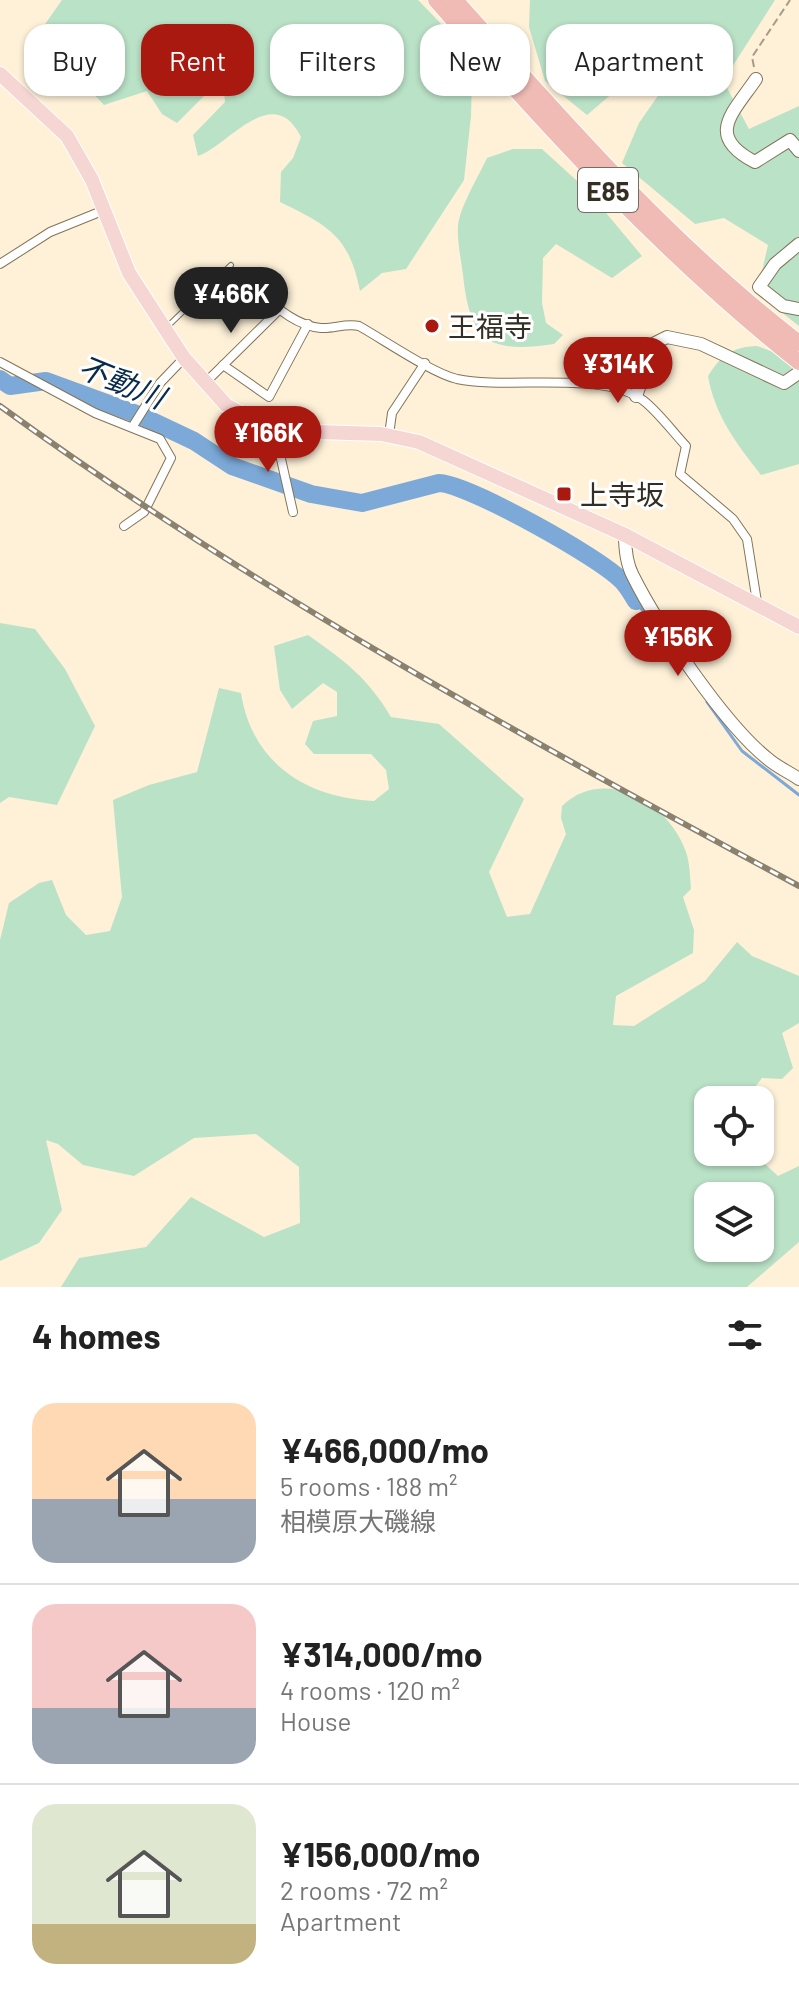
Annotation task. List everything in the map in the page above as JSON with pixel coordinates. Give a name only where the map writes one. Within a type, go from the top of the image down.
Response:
[{"type":"highway","name":"E85","points":[[436,0],[624,206],[798,368]]},
{"type":"highway","name":"E85","points":[[455,0],[633,194],[734,289],[799,343]]},
{"type":"main road","points":[[0,74],[67,136],[92,180],[129,273],[184,358],[226,405],[274,428],[389,435],[419,442],[625,535],[757,602],[799,627]]},
{"type":"street","points":[[756,79],[725,121],[726,135],[736,152],[755,162],[790,140],[799,151]]},
{"type":"street","points":[[0,264],[50,232],[102,211]]},
{"type":"street","points":[[799,244],[775,264],[759,287],[783,306],[799,309]]},
{"type":"street","points":[[255,289],[280,309],[308,324],[322,328],[345,323],[359,326],[454,378],[517,385],[576,383],[626,390],[636,396],[686,446],[680,474],[733,519],[747,539],[757,602]]},
{"type":"street","points":[[205,383],[280,309]]},
{"type":"street","points":[[223,365],[269,397],[308,324]]},
{"type":"street","points":[[636,396],[655,343],[667,337],[701,344],[784,383],[798,368]]},
{"type":"street","points":[[133,426],[160,383],[184,358]]},
{"type":"street","points":[[0,362],[95,413],[160,439],[171,458],[144,512],[124,526]]},
{"type":"street","points":[[389,435],[392,413],[425,363]]},
{"type":"street","points":[[274,428],[293,512]]},
{"type":"street","points":[[625,535],[632,575],[677,647],[750,741],[768,760],[799,779]]},
{"type":"lane","points":[[165,329],[231,265]]},
{"type":"path","points":[[756,79],[752,57],[790,0]]},
{"type":"green space","points":[[62,0],[418,0],[441,24],[420,24],[420,96],[472,96],[464,180],[406,269],[382,273],[360,291],[350,257],[343,245],[324,226],[280,202],[281,172],[293,158],[301,137],[290,121],[277,115],[264,116],[198,156],[193,135],[225,102],[224,96],[254,96],[254,24],[141,24],[141,93],[104,105],[96,96],[125,96],[125,24],[45,24]]},
{"type":"green space","points":[[530,0],[775,0],[733,65],[733,24],[546,24],[546,82],[529,24]]},
{"type":"green space","points":[[150,96],[204,96],[177,123],[162,114]]},
{"type":"green space","points":[[564,96],[609,96],[587,115]]},
{"type":"green space","points":[[658,96],[731,96],[749,129],[799,106],[799,326],[757,293],[768,245],[724,218],[695,224],[622,163],[639,123]]},
{"type":"green space","points":[[513,149],[542,149],[587,190],[642,256],[612,278],[556,244],[543,258],[542,303],[546,323],[563,335],[554,344],[513,347],[486,338],[477,328],[466,297],[459,219],[487,158]]},
{"type":"green space","points":[[757,346],[776,353],[799,372],[799,464],[761,475],[721,416],[708,376],[728,354]]},
{"type":"green space","points":[[0,623],[35,629],[65,669],[95,726],[57,805],[9,797],[0,803]]},
{"type":"green space","points":[[308,635],[355,671],[374,691],[391,717],[439,724],[524,799],[489,872],[507,917],[530,914],[566,834],[561,818],[562,806],[579,794],[597,789],[615,789],[633,795],[665,818],[678,834],[688,861],[691,889],[683,897],[694,930],[693,953],[616,996],[613,1025],[634,1026],[705,981],[737,942],[752,956],[799,976],[799,1023],[782,1033],[793,1068],[782,1079],[762,1078],[756,1086],[694,1086],[694,1166],[767,1166],[778,1176],[799,1166],[799,1242],[747,1287],[61,1287],[79,1258],[146,1247],[191,1197],[264,1237],[300,1223],[299,1167],[256,1134],[194,1138],[134,1176],[83,1165],[58,1144],[46,1140],[62,1210],[39,1243],[0,1261],[0,940],[9,903],[39,883],[52,880],[66,915],[86,935],[110,931],[122,897],[113,800],[149,785],[197,772],[219,688],[241,693],[247,718],[257,739],[286,772],[305,784],[326,793],[374,801],[389,789],[386,770],[371,754],[314,754],[305,744],[313,721],[337,716],[337,692],[323,683],[292,709],[280,690],[274,646]]},
{"type":"waterway","name":"不動川","points":[[0,379],[10,386],[46,381],[139,415],[194,441],[232,466],[311,494],[362,503],[439,483],[454,487],[504,508],[589,556],[622,581],[636,601]]},
{"type":"waterway","name":"不動川","points":[[636,601],[668,647]]},
{"type":"waterway","name":"不動川","points":[[707,702],[742,751],[799,795]]},
{"type":"railway","points":[[0,406],[95,473],[291,599],[492,717],[799,886]]},
{"type":"place","name":"王福寺","points":[[432,326]]},
{"type":"place","name":"上寺坂","points":[[564,494]]}]
